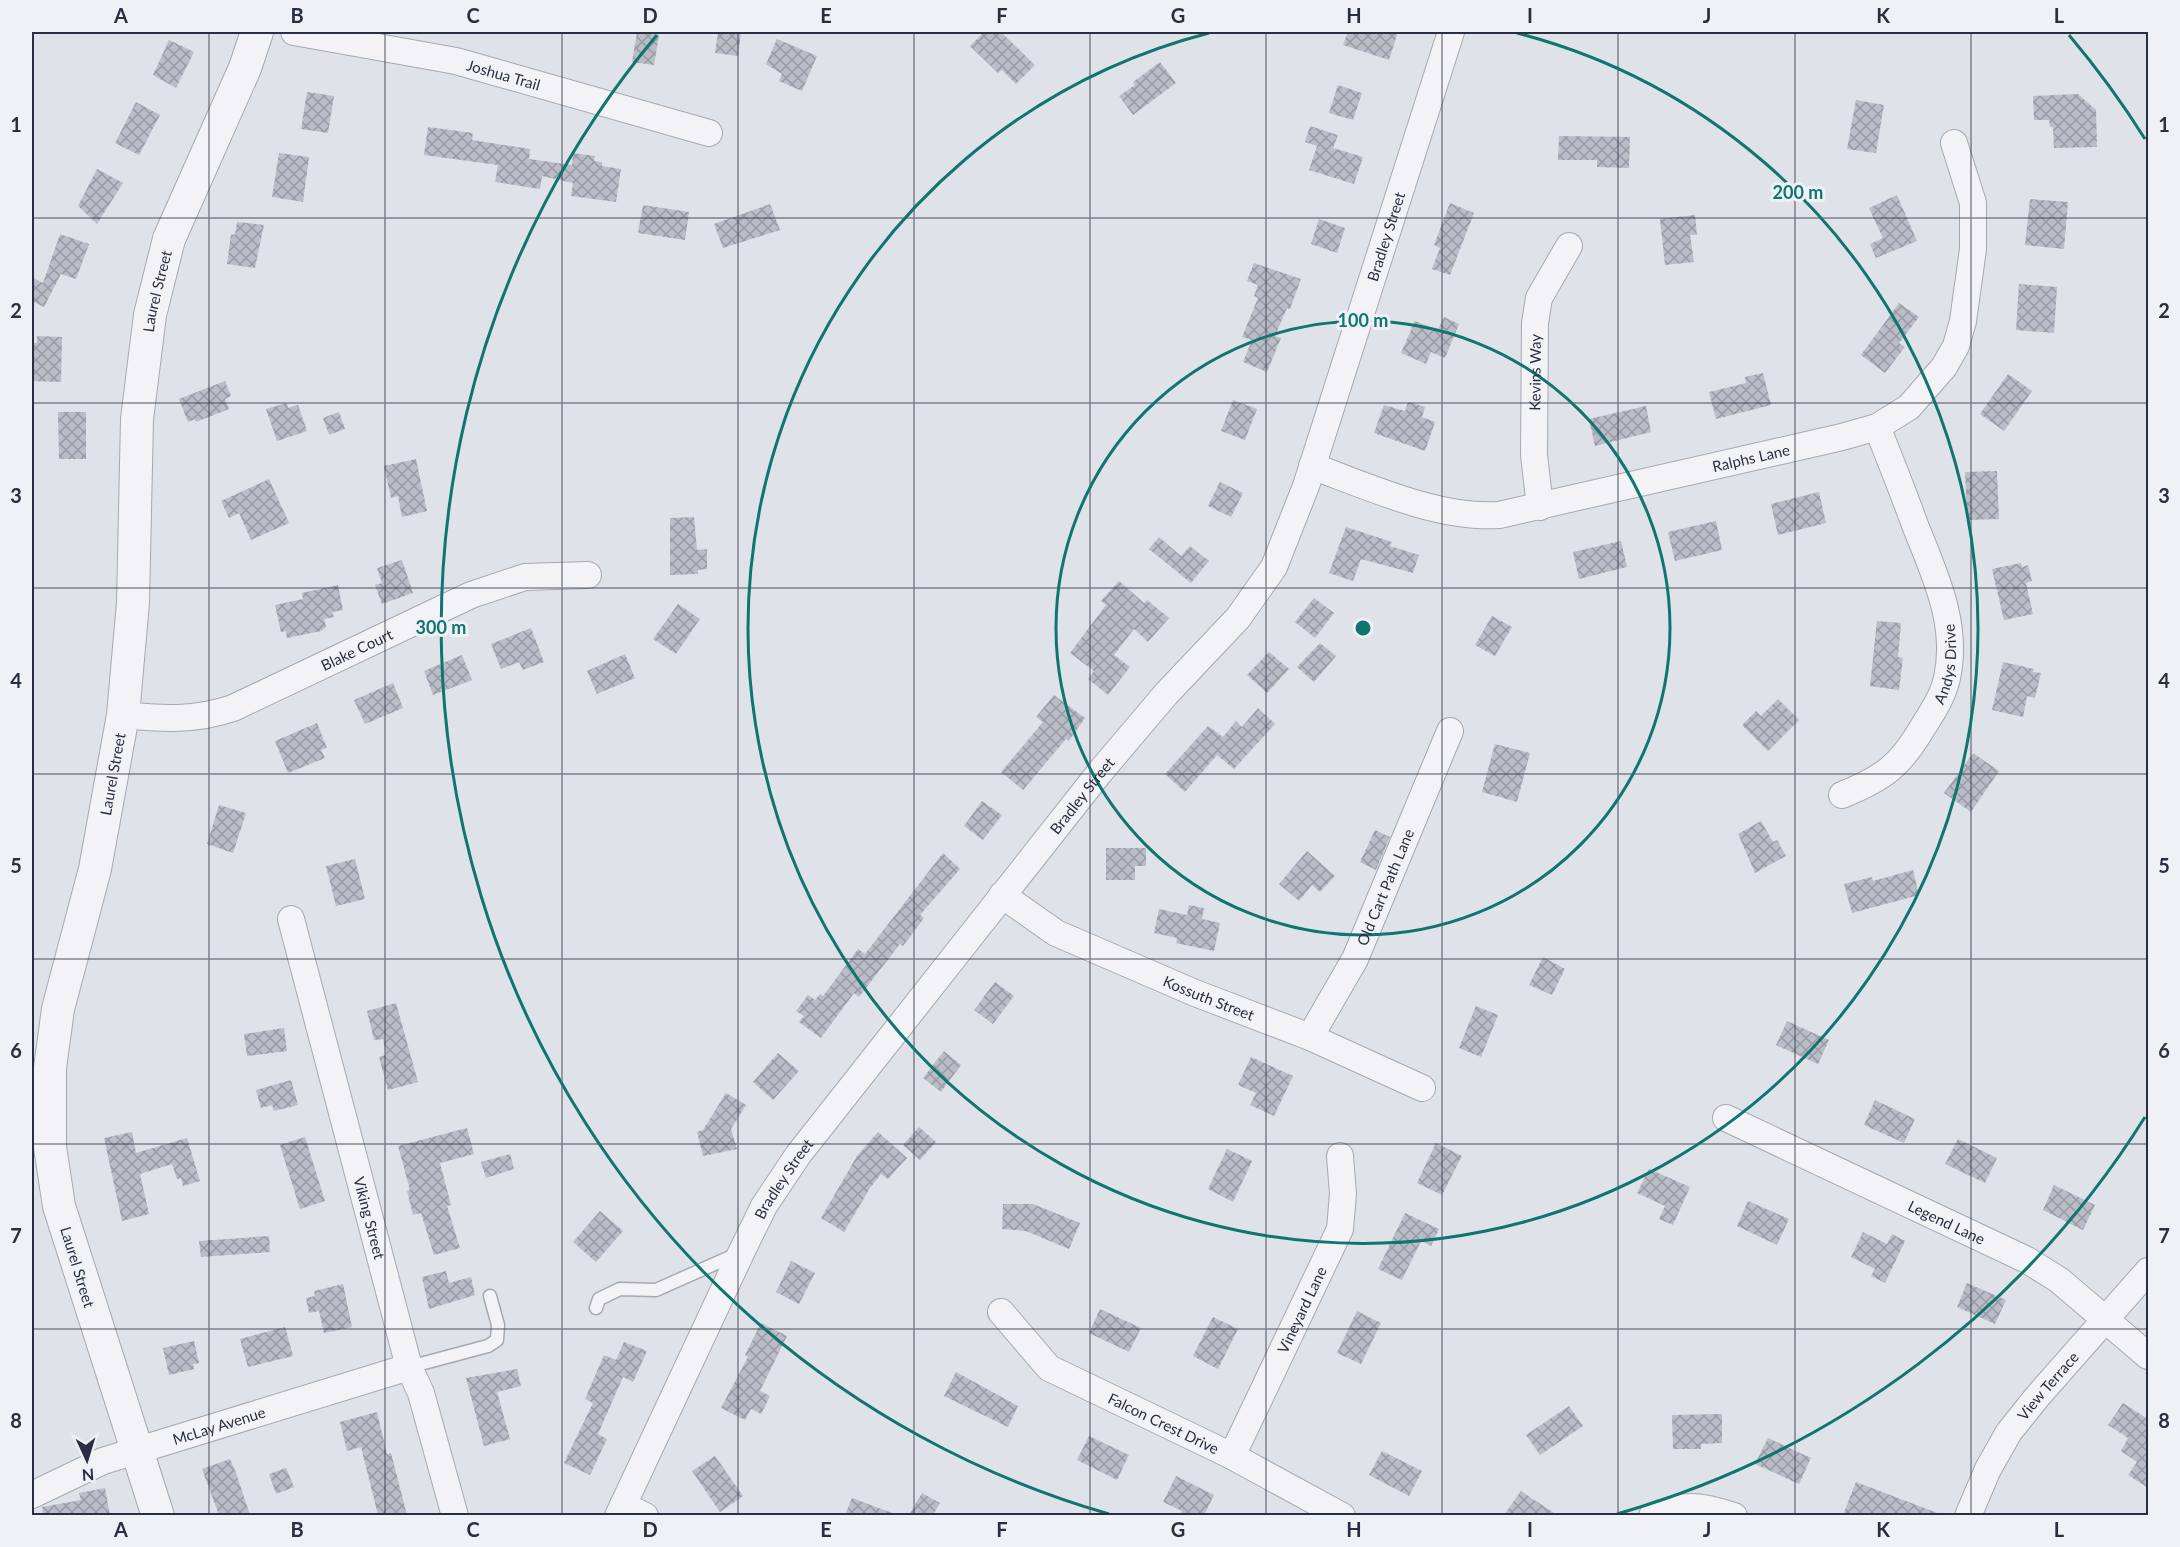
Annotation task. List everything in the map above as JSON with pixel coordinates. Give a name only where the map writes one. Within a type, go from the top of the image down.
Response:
[{"type":"street","name":"Laurel Street","points":[[158,1515],[59,1206],[51,1159],[49,1120],[53,1032],[95,869],[123,715],[133,603],[136,419],[150,315],[173,228],[245,68],[257,32]]},
{"type":"street","name":"Joshua Trail","points":[[294,32],[456,61],[709,133]]},
{"type":"street","name":"Bradley Street","points":[[629,1512],[741,1253],[764,1206],[798,1155],[1135,729],[1239,618],[1274,567],[1288,539],[1451,32]]},
{"type":"street","name":"Ralphs Lane","points":[[1312,466],[1450,512],[1477,517],[1540,507],[1877,427],[1909,407],[1929,387],[1952,353],[1963,321],[1973,249],[1973,203],[1954,143]]},
{"type":"street","name":"Kevins Way","points":[[1540,507],[1534,455],[1535,323],[1539,298],[1569,246]]},
{"type":"street","name":"Andys Drive","points":[[1842,795],[1867,785],[1892,770],[1917,738],[1940,700],[1947,678],[1951,648],[1948,617],[1937,580],[1877,427]]},
{"type":"street","name":"Blake Court","points":[[123,715],[185,720],[210,715],[233,708],[471,595],[525,577],[588,575]]},
{"type":"street","name":"Old Cart Path Lane","points":[[1310,1037],[1355,959],[1450,731]]},
{"type":"street","name":"Kossuth Street","points":[[1002,895],[1056,933],[1195,993],[1310,1037],[1422,1088]]},
{"type":"street","name":"Viking Street","points":[[291,920],[410,1367],[421,1393],[455,1515]]},
{"type":"street","name":"Legend Lane","points":[[1726,1118],[2027,1260],[2059,1280],[2148,1356]]},
{"type":"street","name":"Vineyard Lane","points":[[1232,1456],[1340,1229],[1343,1194],[1340,1156]]},
{"type":"street","name":"View Terrace","points":[[1968,1515],[1988,1469],[2009,1432],[2148,1271]]},
{"type":"street","name":"Falcon Crest Drive","points":[[1001,1311],[1049,1368],[1232,1456],[1342,1515]]},
{"type":"street","name":"McLay Avenue","points":[[32,1494],[103,1461],[410,1367]]},
{"type":"street","points":[[1652,1515],[1667,1510],[1700,1505],[1734,1515]]},
{"type":"lane","points":[[596,1308],[600,1299],[620,1289],[656,1290],[741,1253]]},
{"type":"lane","points":[[410,1367],[488,1346],[497,1340],[498,1325],[490,1296]]},
{"type":"building","points":[[637,32],[659,35],[654,65],[632,62]]},
{"type":"building","points":[[718,32],[741,33],[738,56],[715,53]]},
{"type":"building","points":[[984,32],[1001,32],[1035,65],[1016,84],[1002,70],[998,73],[970,46]]},
{"type":"building","points":[[1348,32],[1398,32],[1389,60],[1343,45]]},
{"type":"building","points":[[777,39],[817,56],[802,91],[779,81],[782,74],[766,64]]},
{"type":"building","points":[[169,40],[194,52],[176,88],[153,75]]},
{"type":"building","points":[[1160,62],[1176,83],[1133,115],[1119,96],[1135,85],[1133,82]]},
{"type":"building","points":[[1338,85],[1362,93],[1353,120],[1329,113]]},
{"type":"building","points":[[307,92],[334,96],[328,133],[301,129]]},
{"type":"building","points":[[2078,94],[2096,110],[2097,147],[2054,148],[2053,127],[2050,127],[2049,120],[2034,120],[2033,96]]},
{"type":"building","points":[[1856,100],[1884,105],[1876,153],[1847,149]]},
{"type":"building","points":[[136,102],[160,115],[139,155],[115,143]]},
{"type":"building","points":[[1310,126],[1338,135],[1333,148],[1363,157],[1354,184],[1309,170],[1317,146],[1305,142]]},
{"type":"building","points":[[428,127],[473,133],[472,140],[530,149],[529,159],[572,165],[573,153],[595,156],[594,161],[602,162],[602,166],[621,169],[616,202],[571,196],[573,183],[542,176],[540,189],[495,182],[498,165],[424,155]]},
{"type":"building","points":[[1559,136],[1630,137],[1629,168],[1597,167],[1597,160],[1558,160]]},
{"type":"building","points":[[279,153],[309,157],[303,202],[272,197]]},
{"type":"building","points":[[97,169],[123,183],[97,224],[78,206]]},
{"type":"building","points":[[1897,195],[1917,241],[1876,258],[1870,244],[1883,238],[1869,208]]},
{"type":"building","points":[[2030,199],[2068,202],[2064,249],[2025,245]]},
{"type":"building","points":[[1450,203],[1474,213],[1450,275],[1432,269],[1440,248],[1434,245]]},
{"type":"building","points":[[770,204],[780,230],[723,248],[714,224]]},
{"type":"building","points":[[643,205],[689,212],[685,240],[638,233]]},
{"type":"building","points":[[1695,215],[1697,235],[1690,235],[1694,262],[1665,265],[1660,219]]},
{"type":"building","points":[[1319,219],[1345,228],[1337,253],[1311,244]]},
{"type":"building","points":[[237,222],[264,225],[255,268],[227,264],[231,234],[235,235]]},
{"type":"building","points":[[60,234],[89,244],[76,279],[61,274],[44,307],[32,301],[32,277],[43,283]]},
{"type":"building","points":[[1254,263],[1301,279],[1290,309],[1287,308],[1275,336],[1281,338],[1267,372],[1243,362],[1252,340],[1242,337],[1258,298],[1254,296],[1258,285],[1247,281]]},
{"type":"building","points":[[2019,284],[2057,287],[2054,333],[2016,330]]},
{"type":"building","points":[[1899,303],[1919,317],[1899,343],[1905,347],[1885,373],[1861,355]]},
{"type":"building","points":[[1444,317],[1459,324],[1445,358],[1431,352],[1426,364],[1401,353],[1415,321],[1438,330]]},
{"type":"building","points":[[37,336],[62,337],[61,382],[32,381],[32,343],[37,343]]},
{"type":"building","points":[[1763,373],[1771,405],[1716,419],[1709,392],[1746,383],[1745,377]]},
{"type":"building","points":[[2008,374],[2032,391],[2004,431],[1980,414]]},
{"type":"building","points":[[225,381],[231,396],[225,399],[229,409],[196,422],[195,419],[188,422],[179,399]]},
{"type":"building","points":[[1233,400],[1257,409],[1245,440],[1221,431]]},
{"type":"building","points":[[1408,402],[1425,407],[1422,417],[1435,422],[1425,451],[1374,433],[1384,405],[1405,411]]},
{"type":"building","points":[[287,403],[288,408],[298,405],[307,431],[277,441],[266,409]]},
{"type":"building","points":[[1646,406],[1651,432],[1595,446],[1589,419]]},
{"type":"building","points":[[58,412],[86,412],[86,459],[59,459]]},
{"type":"building","points":[[339,412],[345,429],[329,435],[323,418]]},
{"type":"building","points":[[416,459],[427,511],[402,517],[398,496],[391,498],[384,466]]},
{"type":"building","points":[[1997,471],[1999,519],[1967,520],[1965,472]]},
{"type":"building","points":[[269,479],[289,523],[251,540],[239,513],[229,518],[221,501]]},
{"type":"building","points":[[1220,482],[1243,493],[1231,517],[1208,506]]},
{"type":"building","points":[[1819,492],[1826,523],[1778,535],[1771,504]]},
{"type":"building","points":[[694,517],[697,550],[707,549],[707,569],[698,570],[698,574],[670,575],[670,518]]},
{"type":"building","points":[[1716,521],[1722,550],[1675,561],[1668,532]]},
{"type":"building","points":[[1346,527],[1392,542],[1390,546],[1419,555],[1413,573],[1361,559],[1353,581],[1329,573]]},
{"type":"building","points":[[1159,537],[1181,556],[1190,546],[1209,561],[1191,583],[1149,549]]},
{"type":"building","points":[[1621,541],[1627,567],[1579,579],[1573,552]]},
{"type":"building","points":[[402,560],[413,593],[382,604],[375,585],[382,583],[377,568]]},
{"type":"building","points":[[2021,563],[2022,567],[2028,565],[2032,581],[2026,583],[2033,614],[2004,620],[1992,569]]},
{"type":"building","points":[[1119,581],[1144,603],[1147,600],[1169,618],[1148,642],[1134,629],[1114,655],[1130,667],[1108,695],[1088,679],[1094,671],[1070,653],[1106,605],[1101,601]]},
{"type":"building","points":[[338,585],[343,610],[332,612],[334,617],[324,619],[326,627],[321,631],[287,638],[286,631],[281,632],[275,605],[303,599],[302,593]]},
{"type":"building","points":[[1314,598],[1334,613],[1315,638],[1295,622]]},
{"type":"building","points":[[678,604],[700,619],[676,654],[653,639]]},
{"type":"building","points":[[1492,616],[1512,627],[1495,656],[1475,645]]},
{"type":"building","points":[[1877,621],[1901,623],[1898,657],[1903,658],[1899,690],[1870,686]]},
{"type":"building","points":[[531,628],[544,662],[523,670],[519,662],[501,669],[491,644]]},
{"type":"building","points":[[1320,643],[1336,656],[1314,682],[1297,667]]},
{"type":"building","points":[[1269,652],[1289,669],[1267,693],[1247,675]]},
{"type":"building","points":[[625,654],[635,678],[597,694],[587,671]]},
{"type":"building","points":[[462,655],[472,680],[433,695],[424,671]]},
{"type":"building","points":[[2003,662],[2034,669],[2033,672],[2041,673],[2035,698],[2027,696],[2023,717],[1992,710]]},
{"type":"building","points":[[393,683],[403,708],[365,724],[354,700]]},
{"type":"building","points":[[1054,695],[1085,718],[1069,741],[1066,739],[1023,790],[1001,772],[1043,722],[1036,717]]},
{"type":"building","points":[[1778,699],[1799,720],[1768,751],[1742,725],[1756,711],[1761,716]]},
{"type":"building","points":[[1258,708],[1275,724],[1234,769],[1217,755],[1185,792],[1165,774],[1208,726],[1223,737],[1236,721],[1242,727]]},
{"type":"building","points":[[317,723],[327,748],[321,750],[325,758],[288,773],[275,741]]},
{"type":"building","points":[[1495,744],[1530,753],[1517,802],[1482,792]]},
{"type":"building","points":[[1973,753],[1999,771],[1971,812],[1944,793]]},
{"type":"building","points":[[982,801],[1002,815],[983,840],[964,826]]},
{"type":"building","points":[[219,805],[246,813],[233,853],[207,844]]},
{"type":"building","points":[[1761,821],[1773,842],[1777,840],[1786,856],[1755,873],[1738,834]]},
{"type":"building","points":[[1375,830],[1390,837],[1376,870],[1360,862]]},
{"type":"building","points":[[1106,848],[1146,848],[1146,866],[1135,866],[1135,880],[1106,880]]},
{"type":"building","points":[[1307,851],[1335,876],[1320,892],[1312,885],[1299,901],[1279,884]]},
{"type":"building","points":[[943,853],[960,869],[920,915],[924,918],[903,946],[900,944],[859,997],[854,993],[821,1038],[799,1022],[804,1016],[796,1011],[808,995],[815,1000],[820,994],[823,996],[858,949],[865,954]]},
{"type":"building","points":[[355,859],[365,899],[336,906],[326,866]]},
{"type":"building","points":[[1913,870],[1919,895],[1852,913],[1844,884],[1872,877],[1873,881]]},
{"type":"building","points":[[1189,905],[1204,908],[1202,919],[1220,923],[1214,951],[1176,943],[1177,938],[1154,933],[1159,909],[1187,915]]},
{"type":"building","points":[[1543,957],[1565,969],[1552,995],[1529,985]]},
{"type":"building","points":[[995,982],[1014,996],[993,1024],[974,1010]]},
{"type":"building","points":[[396,1003],[418,1082],[388,1090],[379,1057],[386,1055],[383,1039],[374,1040],[367,1011]]},
{"type":"building","points":[[1476,1006],[1498,1015],[1481,1057],[1459,1048]]},
{"type":"building","points":[[1787,1021],[1829,1040],[1818,1064],[1776,1045]]},
{"type":"building","points":[[284,1028],[287,1051],[247,1056],[244,1034]]},
{"type":"building","points":[[944,1051],[961,1065],[941,1092],[923,1078]]},
{"type":"building","points":[[778,1053],[799,1071],[773,1100],[753,1082]]},
{"type":"building","points":[[1251,1057],[1293,1076],[1274,1116],[1250,1105],[1256,1093],[1238,1085]]},
{"type":"building","points":[[291,1080],[298,1105],[274,1111],[272,1105],[261,1108],[256,1090]]},
{"type":"building","points":[[726,1093],[746,1105],[731,1129],[737,1149],[703,1156],[697,1132],[703,1130]]},
{"type":"building","points":[[1875,1100],[1915,1119],[1904,1143],[1864,1125]]},
{"type":"building","points":[[919,1127],[936,1142],[920,1160],[903,1145]]},
{"type":"building","points":[[467,1128],[474,1154],[440,1163],[451,1205],[447,1206],[460,1248],[434,1255],[421,1213],[413,1215],[407,1191],[410,1190],[398,1146]]},
{"type":"building","points":[[132,1132],[136,1153],[187,1138],[200,1181],[183,1186],[181,1178],[177,1179],[172,1164],[140,1174],[149,1214],[122,1221],[104,1138]]},
{"type":"building","points":[[878,1132],[907,1158],[888,1179],[881,1174],[844,1232],[821,1218],[857,1156]]},
{"type":"building","points":[[305,1137],[325,1201],[300,1209],[280,1145]]},
{"type":"building","points":[[1958,1139],[1997,1158],[1985,1183],[1945,1164]]},
{"type":"building","points":[[1436,1143],[1462,1156],[1442,1195],[1417,1183]]},
{"type":"building","points":[[1227,1149],[1252,1161],[1233,1202],[1208,1189]]},
{"type":"building","points":[[510,1154],[514,1169],[486,1178],[481,1162]]},
{"type":"building","points":[[1649,1169],[1690,1187],[1673,1225],[1659,1219],[1665,1206],[1637,1193]]},
{"type":"building","points":[[2054,1185],[2095,1205],[2083,1230],[2043,1210]]},
{"type":"building","points":[[1748,1201],[1789,1219],[1777,1245],[1737,1226]]},
{"type":"building","points":[[1003,1204],[1033,1204],[1080,1223],[1069,1249],[1026,1231],[1002,1229]]},
{"type":"building","points":[[600,1211],[623,1231],[596,1262],[573,1242]]},
{"type":"building","points":[[1405,1213],[1439,1229],[1431,1246],[1421,1241],[1402,1280],[1378,1269]]},
{"type":"building","points":[[1863,1232],[1887,1244],[1892,1234],[1905,1241],[1885,1283],[1871,1276],[1875,1269],[1851,1257]]},
{"type":"building","points":[[269,1236],[270,1252],[201,1257],[199,1241]]},
{"type":"building","points":[[791,1261],[815,1273],[799,1304],[776,1292]]},
{"type":"building","points":[[446,1271],[449,1283],[471,1277],[475,1295],[429,1309],[422,1277]]},
{"type":"building","points":[[1967,1283],[2006,1300],[1995,1324],[1957,1307]]},
{"type":"building","points":[[343,1284],[352,1327],[324,1333],[319,1311],[309,1313],[306,1298],[315,1296],[314,1291]]},
{"type":"building","points":[[1100,1309],[1141,1328],[1129,1352],[1089,1333]]},
{"type":"building","points":[[1357,1311],[1381,1323],[1361,1364],[1337,1353]]},
{"type":"building","points":[[1213,1317],[1238,1329],[1218,1369],[1193,1356]]},
{"type":"building","points":[[761,1323],[787,1336],[760,1391],[770,1396],[761,1414],[751,1409],[745,1420],[721,1408],[748,1357],[745,1355]]},
{"type":"building","points":[[285,1327],[293,1356],[248,1367],[240,1339]]},
{"type":"building","points":[[194,1341],[199,1363],[193,1364],[194,1369],[169,1375],[163,1348]]},
{"type":"building","points":[[624,1342],[647,1351],[633,1382],[623,1377],[598,1434],[607,1439],[590,1475],[564,1463],[593,1403],[585,1399],[604,1355],[616,1360]]},
{"type":"building","points":[[517,1369],[521,1386],[497,1392],[510,1439],[484,1446],[466,1378]]},
{"type":"building","points":[[956,1372],[1018,1406],[1008,1427],[944,1396]]},
{"type":"building","points":[[2123,1403],[2148,1419],[2148,1488],[2128,1475],[2137,1462],[2121,1451],[2128,1438],[2108,1425]]},
{"type":"building","points":[[1569,1406],[1583,1426],[1540,1455],[1526,1435]]},
{"type":"building","points":[[377,1412],[387,1454],[391,1453],[407,1515],[378,1515],[361,1447],[347,1451],[340,1422]]},
{"type":"building","points":[[1722,1414],[1722,1443],[1701,1444],[1701,1449],[1673,1449],[1672,1415]]},
{"type":"building","points":[[1089,1436],[1129,1455],[1117,1480],[1077,1460]]},
{"type":"building","points":[[1768,1438],[1811,1458],[1799,1484],[1755,1464]]},
{"type":"building","points":[[1382,1451],[1422,1471],[1409,1496],[1369,1475]]},
{"type":"building","points":[[715,1456],[743,1496],[720,1512],[692,1471]]},
{"type":"building","points":[[230,1459],[250,1515],[219,1515],[202,1469]]},
{"type":"building","points":[[286,1468],[294,1487],[276,1494],[269,1474]]},
{"type":"building","points":[[1176,1476],[1214,1495],[1204,1515],[1179,1515],[1182,1511],[1163,1502]]},
{"type":"building","points":[[1856,1482],[1940,1514],[1843,1515]]},
{"type":"building","points":[[105,1488],[110,1515],[43,1515],[42,1507],[81,1500],[79,1493]]},
{"type":"building","points":[[1521,1491],[1557,1515],[1504,1515]]},
{"type":"building","points":[[922,1493],[940,1503],[933,1515],[909,1515]]},
{"type":"building","points":[[852,1498],[895,1514],[845,1515]]}]
